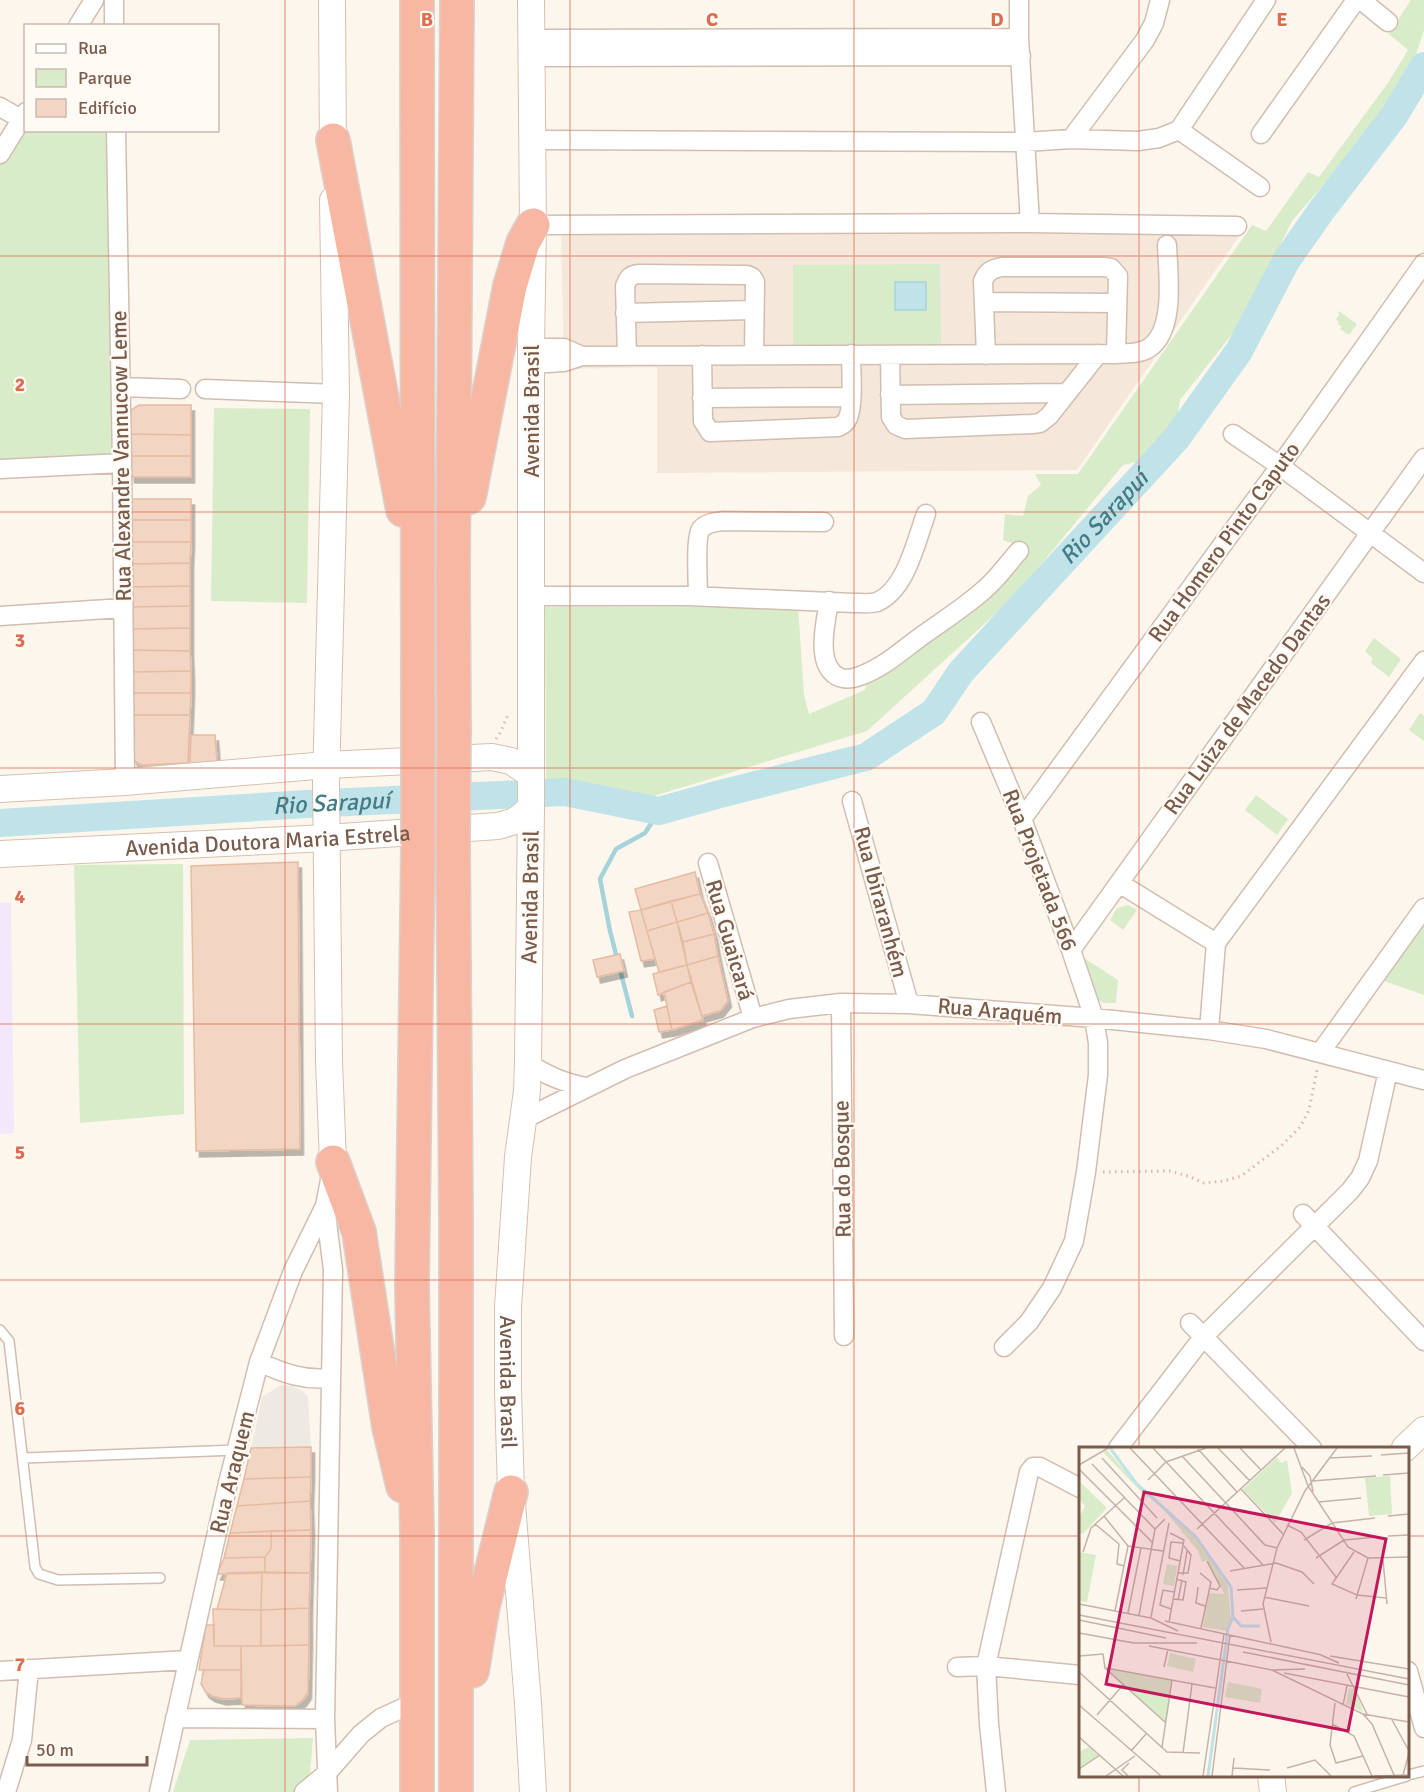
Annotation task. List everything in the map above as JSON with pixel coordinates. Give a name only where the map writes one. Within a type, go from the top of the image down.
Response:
[{"type":"highway","points":[[417,0],[418,844],[412,1286],[417,1534],[417,1792]]},
{"type":"highway","points":[[456,1792],[453,575],[457,0]]},
{"type":"highway","points":[[333,140],[418,588]]},
{"type":"highway","points":[[453,575],[510,286],[523,243],[533,225]]},
{"type":"highway","points":[[333,1162],[359,1232],[389,1427],[397,1466],[417,1534]]},
{"type":"highway","points":[[456,1792],[482,1610],[511,1492]]},
{"type":"street","points":[[79,24],[93,0]]},
{"type":"street","points":[[114,0],[114,24]]},
{"type":"street","points":[[332,0],[336,394],[321,764],[327,827],[329,1061],[333,1162]]},
{"type":"street","name":"Avenida Brasil","points":[[531,0],[533,225],[528,1064],[524,1119],[518,1157],[508,1307],[511,1492],[533,1792]]},
{"type":"street","points":[[1019,0],[1030,224]]},
{"type":"street","points":[[1071,139],[1145,40],[1154,23],[1160,0]]},
{"type":"street","points":[[540,140],[1025,142],[1071,139],[1138,141],[1160,138],[1179,130],[1266,0]]},
{"type":"street","points":[[1261,134],[1356,0]]},
{"type":"street","points":[[1361,0],[1388,22]]},
{"type":"street","points":[[531,48],[1020,47]]},
{"type":"street","points":[[0,107],[23,116],[0,154]]},
{"type":"street","points":[[1179,130],[1260,187]]},
{"type":"street","name":"Rua Alexandre Vannucow Leme","points":[[116,132],[125,782]]},
{"type":"street","points":[[533,225],[1237,226]]},
{"type":"street","points":[[531,356],[564,362],[582,356],[986,355],[1137,352],[1149,348],[1159,338],[1164,327],[1168,309],[1167,245]]},
{"type":"street","name":"Rua Homero Pinto Caputo","points":[[1022,819],[1280,466],[1424,263]]},
{"type":"street","points":[[986,355],[983,281],[992,269],[1002,267],[1103,267],[1115,271],[1118,276],[1116,354]]},
{"type":"street","points":[[627,356],[624,286],[631,275],[639,274],[747,275],[752,277],[755,282],[754,354]]},
{"type":"street","points":[[984,302],[1116,303]]},
{"type":"street","points":[[625,313],[754,310]]},
{"type":"street","points":[[702,354],[703,421],[710,432],[838,428],[848,418],[851,397],[851,354]]},
{"type":"street","points":[[890,355],[891,417],[896,425],[905,429],[1040,423],[1049,416],[1098,354]]},
{"type":"street","points":[[121,387],[181,389]]},
{"type":"street","points":[[205,389],[336,394]]},
{"type":"street","points":[[891,395],[1067,393]]},
{"type":"street","points":[[702,398],[851,397]]},
{"type":"street","points":[[1233,434],[1424,573]]},
{"type":"street","name":"Rua Luiza de Macedo Dantas","points":[[1071,950],[1424,459]]},
{"type":"street","points":[[0,470],[122,463]]},
{"type":"street","points":[[530,596],[698,596],[875,603],[897,586],[906,569],[926,514]]},
{"type":"street","points":[[698,596],[698,543],[699,532],[704,526],[723,520],[824,522]]},
{"type":"street","points":[[829,601],[824,639],[825,659],[830,671],[836,677],[846,679],[857,677],[879,666],[968,603],[988,587],[1019,551]]},
{"type":"street","points":[[0,616],[123,608]]},
{"type":"street","points":[[1209,1030],[1216,943],[1424,661]]},
{"type":"street","name":"Rua Projetada 566","points":[[981,722],[1022,819],[1071,950],[1094,1018],[1098,1043],[1098,1075],[1086,1172],[1074,1242],[1052,1288],[1029,1322],[1004,1347]]},
{"type":"street","points":[[0,789],[125,782],[321,764],[492,757],[518,765],[531,792]]},
{"type":"street","name":"Avenida Doutora Maria Estrela","points":[[0,854],[294,840],[327,827],[498,826],[515,821],[531,792]]},
{"type":"street","name":"Rua Ibiraranhém","points":[[852,801],[909,1004]]},
{"type":"street","points":[[294,840],[313,855],[327,877]]},
{"type":"street","name":"Rua Guaicará","points":[[708,863],[753,1018]]},
{"type":"street","points":[[1119,883],[1216,943]]},
{"type":"street","points":[[1320,1053],[1424,908]]},
{"type":"street","name":"Rua Araquém","points":[[524,1119],[625,1069],[753,1018],[789,1009],[840,1003],[909,1004],[1094,1018],[1209,1030],[1266,1039],[1424,1080]]},
{"type":"street","name":"Rua do Bosque","points":[[840,1003],[844,1336]]},
{"type":"street","points":[[528,1064],[554,1078],[585,1087]]},
{"type":"street","points":[[1120,1447],[1204,1336],[1309,1220],[1350,1191],[1360,1178],[1368,1161],[1388,1071]]},
{"type":"street","name":"Rua Araquem","points":[[159,1792],[259,1362],[293,1271],[326,1206],[333,1162]]},
{"type":"street","points":[[326,1206],[333,1270],[325,1719],[328,1792]]},
{"type":"street","points":[[1309,1220],[1424,1341]]},
{"type":"street","points":[[1190,1323],[1310,1447]]},
{"type":"street","points":[[259,1362],[298,1377],[316,1380],[331,1378]]},
{"type":"street","points":[[1407,1447],[1424,1430]]},
{"type":"street","points":[[996,1792],[989,1724],[987,1666],[1029,1472],[1033,1467],[1040,1467],[1079,1487]]},
{"type":"street","points":[[0,1671],[188,1660]]},
{"type":"street","points":[[957,1667],[987,1666],[1079,1675]]},
{"type":"street","points":[[6,1792],[22,1740],[29,1669]]},
{"type":"street","points":[[1409,1678],[1424,1728]]},
{"type":"street","points":[[304,1792],[327,1773],[361,1734],[381,1718],[418,1701]]},
{"type":"street","points":[[175,1718],[325,1719]]},
{"type":"street","points":[[1271,1777],[1273,1792]]},
{"type":"lane","points":[[0,1330],[9,1341],[35,1567],[39,1574],[58,1580],[160,1578]]},
{"type":"lane","points":[[24,1458],[237,1450]]},
{"type":"lane","points":[[1409,1774],[1424,1770]]},
{"type":"lane","points":[[1354,1792],[1401,1777]]},
{"type":"path","points":[[475,758],[500,733],[512,706]]},
{"type":"path","points":[[1086,1172],[1170,1171],[1204,1183],[1242,1176],[1281,1146],[1300,1127],[1309,1110],[1320,1053]]},
{"type":"shaded area","points":[[561,230],[1240,235],[1077,470],[657,473],[657,367],[564,369]]},
{"type":"shaded area","points":[[11,902],[14,1133],[0,1134],[0,903]]},
{"type":"shaded area","points":[[281,1385],[293,1386],[308,1396],[311,1447],[251,1448],[262,1397]]},
{"type":"green space","points":[[1411,0],[1424,0],[1424,30],[1412,68],[1374,126],[1292,221],[1244,319],[1180,400],[1176,428],[1145,460],[1123,465],[1015,596],[867,731],[641,800],[563,785],[546,786],[545,607],[798,606],[804,695],[809,714],[865,690],[867,680],[1027,548],[1003,540],[1005,514],[1023,516],[1028,496],[1041,485],[1035,474],[1078,474],[1252,225],[1266,231],[1308,172],[1319,177],[1390,80],[1408,50],[1389,34]]},
{"type":"green space","points":[[24,115],[24,132],[116,132],[122,463],[0,469],[0,156]]},
{"type":"green space","points":[[940,264],[941,344],[793,345],[793,265]]},
{"type":"green space","points":[[1339,311],[1357,324],[1349,335],[1340,329],[1342,327],[1336,319]]},
{"type":"green space","points":[[214,408],[310,409],[307,603],[211,601]]},
{"type":"green space","points":[[1374,638],[1401,659],[1389,677],[1371,663],[1373,659],[1365,651]]},
{"type":"green space","points":[[1420,713],[1424,716],[1424,741],[1409,730]]},
{"type":"green space","points":[[1256,795],[1288,819],[1277,835],[1245,810]]},
{"type":"green space","points":[[183,864],[184,1114],[80,1123],[74,865]]},
{"type":"green space","points":[[1128,905],[1137,910],[1123,930],[1110,920],[1117,908]]},
{"type":"green space","points":[[1424,925],[1424,995],[1384,981]]},
{"type":"green space","points":[[1084,958],[1118,980],[1116,1003],[1103,1003],[1097,999],[1082,959]]},
{"type":"green space","points":[[313,1738],[309,1786],[299,1792],[173,1792],[190,1740]]},
{"type":"water","points":[[895,282],[926,282],[926,310],[895,310]]},
{"type":"building","points":[[139,405],[191,405],[191,435],[130,434],[130,411]]},
{"type":"building","points":[[130,434],[191,435],[191,456],[130,456]]},
{"type":"building","points":[[130,456],[191,456],[191,477],[131,477]]},
{"type":"building","points":[[130,499],[191,499],[191,520],[130,520]]},
{"type":"building","points":[[130,520],[191,520],[191,542],[130,542]]},
{"type":"building","points":[[130,542],[191,542],[190,563],[130,564]]},
{"type":"building","points":[[190,563],[190,586],[130,587],[130,564]]},
{"type":"building","points":[[190,586],[190,606],[129,607],[130,587]]},
{"type":"building","points":[[190,606],[190,628],[130,629],[129,607]]},
{"type":"building","points":[[190,628],[190,651],[130,650],[130,629]]},
{"type":"building","points":[[130,650],[190,651],[191,671],[130,672]]},
{"type":"building","points":[[191,671],[191,693],[131,693],[130,672]]},
{"type":"building","points":[[131,693],[191,693],[190,715],[131,715]]},
{"type":"building","points":[[131,715],[190,715],[188,763],[141,765],[135,761],[132,756]]},
{"type":"building","points":[[191,735],[215,735],[217,761],[190,764]]},
{"type":"building","points":[[298,862],[300,1149],[196,1151],[191,866]]},
{"type":"building","points":[[695,872],[700,894],[641,910],[635,889]]},
{"type":"building","points":[[700,894],[708,913],[677,922],[671,901]]},
{"type":"building","points":[[671,901],[677,922],[647,931],[641,910]]},
{"type":"building","points":[[641,910],[655,959],[641,961],[629,912]]},
{"type":"building","points":[[708,913],[714,934],[683,942],[677,922]]},
{"type":"building","points":[[677,922],[687,965],[659,972],[647,931]]},
{"type":"building","points":[[714,934],[718,956],[687,965],[683,942]]},
{"type":"building","points":[[620,954],[624,971],[597,977],[593,960]]},
{"type":"building","points":[[718,956],[728,1001],[720,1011],[702,1016],[687,965]]},
{"type":"building","points":[[687,965],[691,982],[658,995],[653,974]]},
{"type":"building","points":[[691,982],[703,1020],[672,1030],[664,992]]},
{"type":"building","points":[[667,1006],[672,1030],[659,1032],[654,1010]]},
{"type":"building","points":[[311,1447],[311,1477],[244,1479],[251,1448]]},
{"type":"building","points":[[311,1477],[310,1501],[237,1506],[244,1479]]},
{"type":"building","points":[[310,1501],[311,1530],[230,1533],[237,1506]]},
{"type":"building","points":[[311,1530],[310,1573],[265,1573],[265,1557],[271,1549],[271,1531]]},
{"type":"building","points":[[271,1531],[271,1549],[265,1557],[224,1558],[230,1533]]},
{"type":"building","points":[[265,1557],[265,1573],[217,1574],[224,1558]]},
{"type":"building","points":[[262,1572],[261,1610],[217,1609],[227,1573]]},
{"type":"building","points":[[262,1572],[310,1573],[309,1608],[261,1610]]},
{"type":"building","points":[[309,1608],[309,1645],[261,1646],[261,1610]]},
{"type":"building","points":[[213,1609],[261,1610],[261,1646],[214,1646]]},
{"type":"building","points":[[206,1625],[214,1625],[214,1646],[241,1646],[241,1670],[199,1670]]},
{"type":"building","points":[[309,1645],[308,1693],[303,1700],[295,1706],[242,1705],[241,1646]]},
{"type":"building","points":[[204,1670],[241,1670],[241,1698],[223,1699],[206,1692],[201,1684]]},
{"type":"waterway","name":"Rio Sarapuí","points":[[0,823],[307,804],[565,792],[659,811],[866,757],[934,712],[961,672],[1176,439],[1239,351],[1286,261],[1394,116],[1424,66]]},
{"type":"waterway","name":"Rio Sarapuí","points":[[632,1016],[610,931],[600,879],[616,849],[645,833],[659,811]]}]
